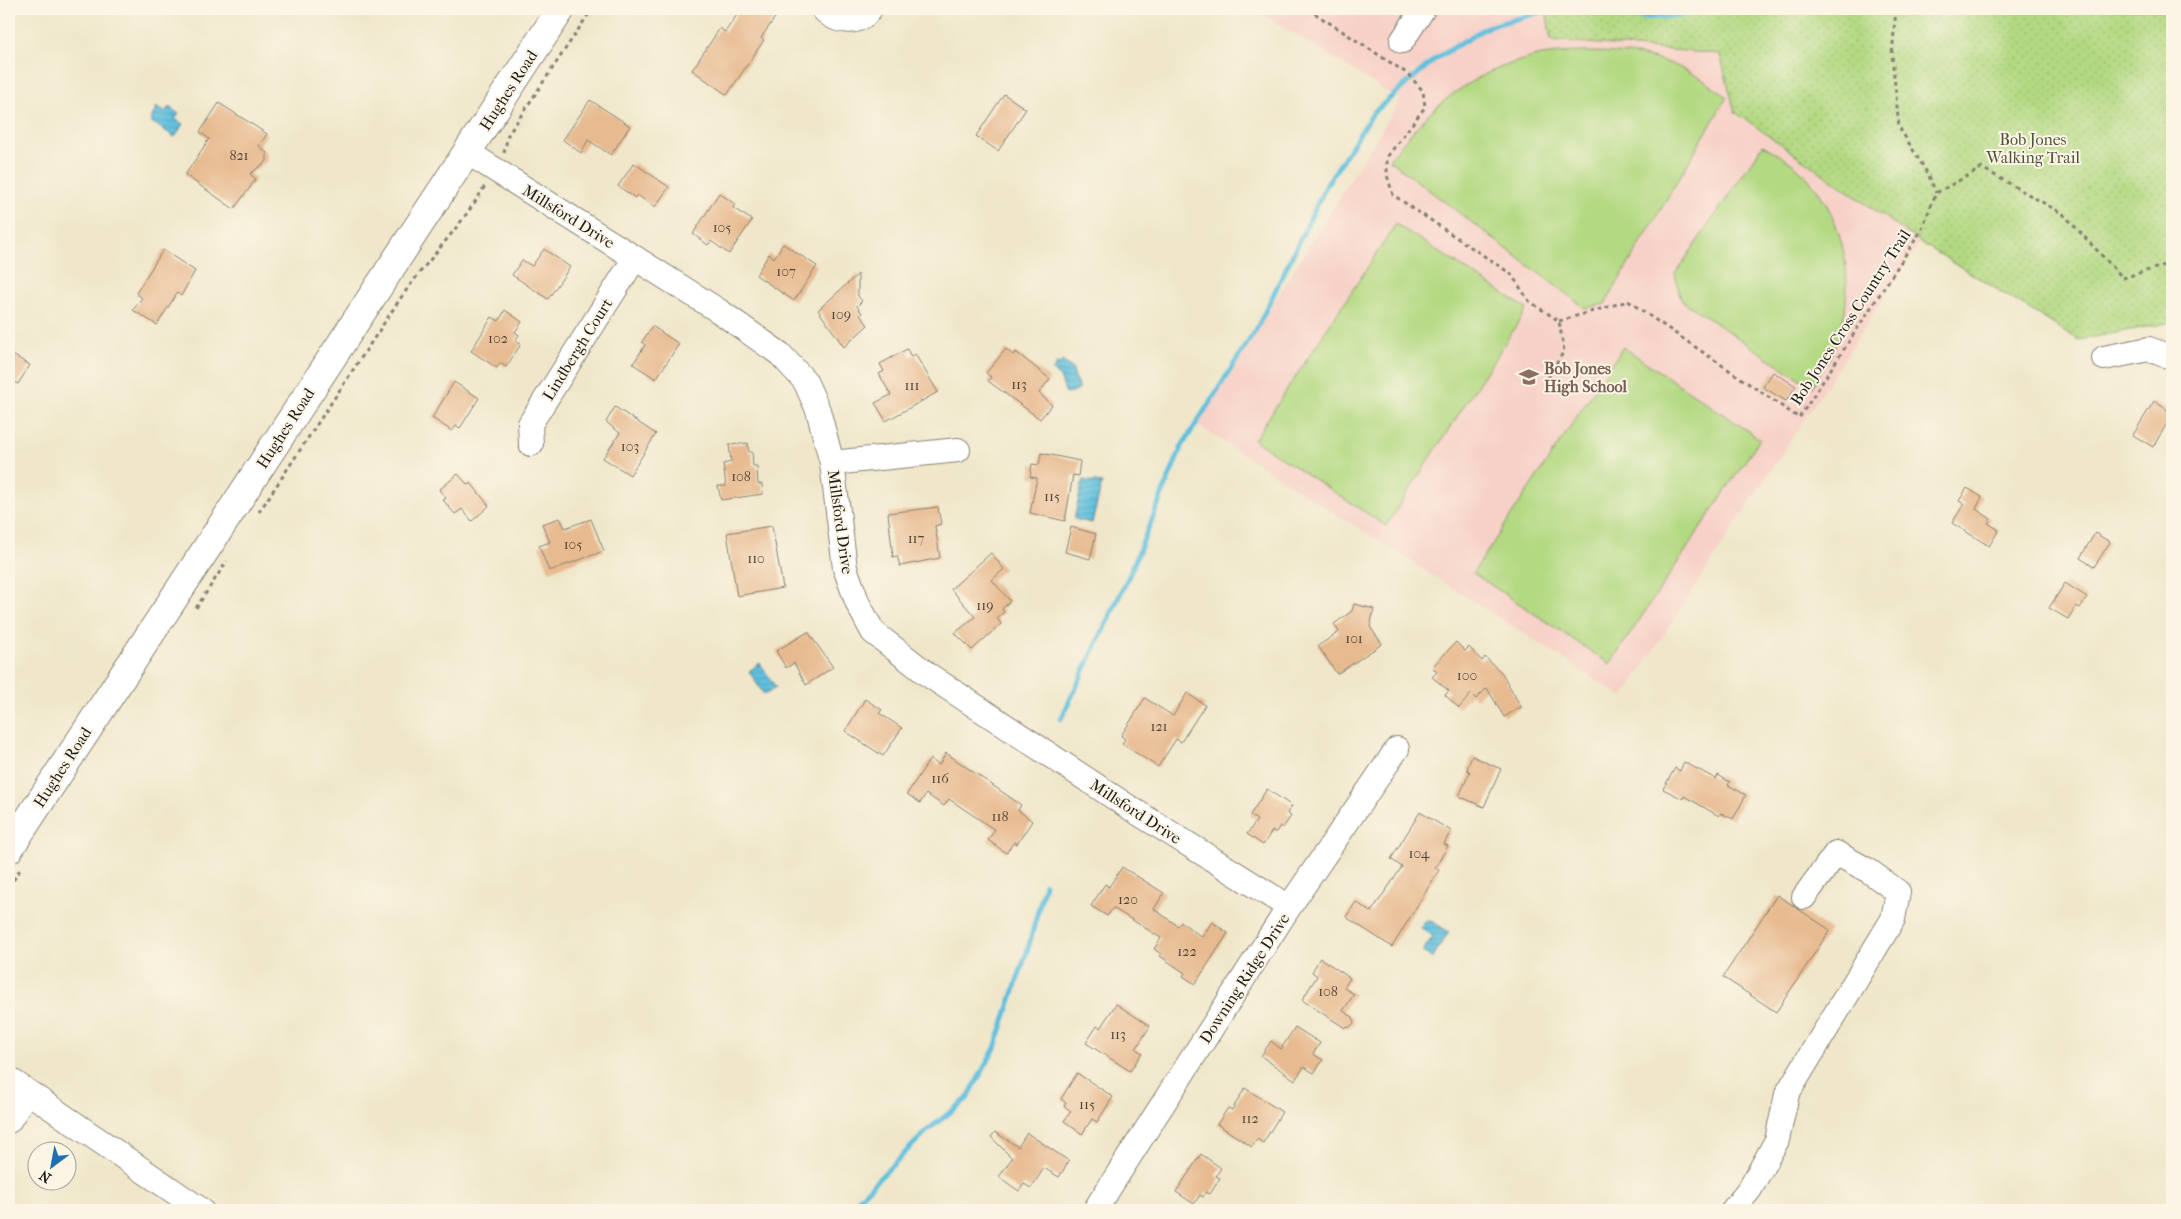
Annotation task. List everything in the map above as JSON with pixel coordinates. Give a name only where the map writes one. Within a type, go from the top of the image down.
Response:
[{"type":"main road","name":"Hughes Road","points":[[17,855],[467,152],[562,9]]},
{"type":"street","points":[[823,9],[830,16],[849,21],[858,19],[870,9]]},
{"type":"street","points":[[1402,41],[1422,9]]},
{"type":"street","name":"Millsford Drive","points":[[467,152],[720,312],[780,354],[805,381],[818,410],[832,463],[845,568],[858,604],[873,632],[927,674],[1130,808],[1289,907]]},
{"type":"street","name":"Lindbergh Court","points":[[531,444],[530,424],[635,258]]},
{"type":"street","points":[[2104,358],[2149,349],[2172,358]]},
{"type":"street","points":[[832,463],[958,450]]},
{"type":"street","name":"Downing Ridge Drive","points":[[1095,1210],[1289,907],[1397,749]]},
{"type":"street","points":[[1733,1210],[1750,1189],[1777,1140],[1787,1094],[1893,920],[1898,892],[1868,871],[1836,853],[1804,897]]},
{"type":"street","points":[[9,1120],[18,1085],[201,1210]]},
{"type":"path","points":[[504,154],[508,135],[592,9]]},
{"type":"path","points":[[1308,9],[1408,74],[1423,91],[1425,107],[1387,157],[1387,176],[1393,195],[1511,274],[1529,301],[1559,321],[1564,351],[1543,386]]},
{"type":"path","points":[[1896,9],[1892,55],[1899,127],[1936,193],[1982,168],[2063,214],[2123,278],[2172,263]]},
{"type":"path","points":[[257,515],[400,298],[424,266],[453,234],[486,184]]},
{"type":"path","name":"Bob Jones Cross Country Trail","points":[[1559,321],[1628,301],[1799,418],[1921,231],[1936,193]]},
{"type":"path","points":[[191,614],[232,553]]},
{"type":"path","points":[[9,887],[17,855]]},
{"type":"shaded area","name":"Bob Jones High School","points":[[1255,9],[1546,9],[1551,40],[1720,54],[1735,113],[1920,242],[1623,697],[1197,425],[1400,100]]},
{"type":"green space","name":"Bob Jones Walking Trail","points":[[1546,9],[2172,9],[2172,322],[2079,340],[1920,242],[1735,112],[1720,54],[1551,40]]},
{"type":"green space","points":[[1579,52],[1622,53],[1658,60],[1691,73],[1727,97],[1605,304],[1585,308],[1389,160],[1405,140],[1437,107],[1471,82],[1513,63],[1537,56]]},
{"type":"green space","points":[[1763,145],[1794,165],[1816,188],[1827,205],[1841,242],[1847,282],[1843,322],[1835,347],[1812,387],[1681,300],[1675,274]]},
{"type":"green space","points":[[1396,224],[1527,309],[1386,526],[1254,440]]},
{"type":"green space","points":[[1623,347],[1760,439],[1610,664],[1473,573]]},
{"type":"water","points":[[157,107],[165,112],[169,107],[179,114],[175,119],[183,124],[175,137],[150,121]]},
{"type":"water","points":[[1062,361],[1072,368],[1079,390],[1066,394],[1060,377],[1053,371],[1057,363],[1059,364]]},
{"type":"water","points":[[1083,480],[1102,483],[1092,523],[1074,519]]},
{"type":"water","points":[[760,663],[776,688],[764,695],[749,671]]},
{"type":"water","points":[[1428,919],[1449,932],[1432,958],[1422,952],[1433,936],[1421,928],[1424,921],[1426,922]]},
{"type":"building","points":[[741,9],[781,9],[761,38],[764,40],[727,95],[692,70],[720,28],[725,32]]},
{"type":"building","points":[[1004,94],[1026,109],[998,151],[976,136]]},
{"type":"building","points":[[590,100],[630,126],[611,155],[588,140],[581,153],[563,140]]},
{"type":"building","points":[[219,103],[267,134],[259,146],[267,153],[267,161],[250,174],[256,179],[234,209],[185,175],[209,139],[200,132]]},
{"type":"building","points":[[634,163],[669,187],[655,207],[637,195],[635,198],[618,186]]},
{"type":"building","points":[[719,193],[735,204],[733,208],[752,220],[729,254],[711,241],[708,245],[693,234]]},
{"type":"building","points":[[783,244],[817,266],[794,301],[756,275],[769,254],[774,258]]},
{"type":"building","points":[[544,249],[570,267],[548,299],[512,275],[522,260],[532,266]]},
{"type":"building","points":[[163,250],[195,271],[181,296],[177,293],[157,325],[133,310],[142,298],[136,293]]},
{"type":"building","points":[[858,274],[858,296],[862,301],[857,306],[862,313],[860,315],[868,325],[844,347],[818,310]]},
{"type":"building","points":[[505,310],[522,322],[515,332],[519,335],[515,341],[521,344],[506,367],[500,363],[497,368],[471,351],[492,317],[499,321]]},
{"type":"building","points":[[652,326],[679,344],[656,379],[633,364],[645,345],[642,342]]},
{"type":"building","points":[[907,349],[911,357],[915,354],[938,392],[886,421],[875,403],[891,395],[879,374],[884,371],[880,364]]},
{"type":"building","points":[[1006,349],[1013,355],[1016,352],[1050,379],[1039,393],[1052,405],[1040,419],[988,381],[991,377],[986,373]]},
{"type":"building","points":[[9,353],[30,365],[18,384],[9,378]]},
{"type":"building","points":[[1773,372],[1796,386],[1786,401],[1763,387]]},
{"type":"building","points":[[454,382],[479,398],[460,428],[456,426],[452,431],[432,418]]},
{"type":"building","points":[[2154,401],[2172,413],[2172,415],[2153,447],[2133,435]]},
{"type":"building","points":[[615,407],[656,434],[630,475],[603,458],[620,433],[606,422]]},
{"type":"building","points":[[748,443],[749,452],[752,452],[753,466],[757,466],[758,484],[762,484],[763,494],[721,500],[718,486],[726,486],[723,464],[731,462],[729,445]]},
{"type":"building","points":[[1041,453],[1080,461],[1078,476],[1073,475],[1065,521],[1030,513],[1037,478],[1030,477],[1032,464],[1039,465]]},
{"type":"building","points":[[458,474],[468,485],[471,483],[489,506],[472,521],[462,509],[455,514],[443,500],[446,498],[439,490]]},
{"type":"building","points":[[1967,488],[1982,497],[1976,509],[1991,519],[1988,523],[1999,530],[1989,546],[1952,523],[1964,504],[1959,501]]},
{"type":"building","points":[[938,507],[941,524],[935,526],[940,558],[900,566],[897,556],[893,557],[888,513]]},
{"type":"building","points":[[560,518],[565,528],[591,519],[604,551],[549,571],[539,546],[550,542],[542,524]]},
{"type":"building","points":[[772,526],[783,588],[737,596],[727,533]]},
{"type":"building","points":[[1071,527],[1096,534],[1090,559],[1065,552]]},
{"type":"building","points":[[2095,533],[2110,542],[2094,567],[2080,558]]},
{"type":"building","points":[[991,553],[1004,569],[992,580],[1010,601],[1002,609],[1004,612],[997,618],[1001,624],[972,650],[955,633],[975,617],[951,589]]},
{"type":"building","points":[[2065,583],[2087,597],[2080,608],[2076,606],[2068,619],[2049,608]]},
{"type":"building","points":[[1354,604],[1374,609],[1370,627],[1382,644],[1337,674],[1318,646],[1339,632],[1334,624],[1352,611]]},
{"type":"building","points":[[808,632],[833,667],[806,685],[794,663],[786,668],[776,651]]},
{"type":"building","points":[[1456,642],[1465,651],[1469,647],[1482,661],[1485,657],[1502,673],[1521,707],[1504,717],[1487,688],[1476,699],[1471,694],[1459,708],[1445,695],[1449,691],[1432,677],[1437,672],[1432,667]]},
{"type":"building","points":[[1187,693],[1205,705],[1181,742],[1176,739],[1158,767],[1122,744],[1125,739],[1121,736],[1145,698],[1173,716]]},
{"type":"building","points":[[865,699],[882,710],[879,713],[902,728],[883,756],[845,731]]},
{"type":"building","points":[[946,753],[1021,805],[1018,810],[1032,821],[1017,844],[1014,842],[1006,853],[988,840],[995,830],[949,799],[944,806],[926,794],[920,803],[907,794],[930,759],[939,765]]},
{"type":"building","points":[[1472,756],[1501,769],[1484,807],[1459,796],[1470,772],[1467,769]]},
{"type":"building","points":[[1684,762],[1716,779],[1718,775],[1730,782],[1728,785],[1746,795],[1733,819],[1721,813],[1719,816],[1684,796],[1683,799],[1663,789],[1675,768],[1680,771]]},
{"type":"building","points":[[1267,789],[1292,806],[1287,813],[1291,816],[1283,828],[1280,826],[1276,832],[1272,831],[1263,845],[1247,834],[1257,820],[1250,815]]},
{"type":"building","points":[[1420,812],[1451,831],[1444,844],[1448,846],[1435,868],[1439,870],[1392,947],[1346,917],[1356,902],[1371,912],[1402,867],[1391,859]]},
{"type":"building","points":[[1122,867],[1164,893],[1154,909],[1178,926],[1181,922],[1202,937],[1212,922],[1228,933],[1195,984],[1183,976],[1185,973],[1160,956],[1161,954],[1154,949],[1161,938],[1113,908],[1107,916],[1091,906],[1105,884],[1109,887]]},
{"type":"building","points":[[1777,895],[1830,930],[1776,1012],[1723,977]]},
{"type":"building","points":[[1320,958],[1350,978],[1344,988],[1354,994],[1343,1011],[1353,1017],[1354,1023],[1350,1027],[1345,1028],[1302,1000],[1317,976],[1312,972]]},
{"type":"building","points":[[1116,1004],[1150,1026],[1136,1049],[1142,1053],[1130,1071],[1086,1043],[1097,1026],[1100,1028]]},
{"type":"building","points":[[1295,1027],[1320,1043],[1313,1054],[1323,1060],[1314,1073],[1304,1067],[1295,1080],[1261,1056],[1271,1041],[1281,1049]]},
{"type":"building","points":[[1077,1073],[1113,1097],[1097,1122],[1092,1119],[1082,1134],[1064,1121],[1071,1111],[1064,1106],[1066,1103],[1061,1099]]},
{"type":"building","points":[[1245,1088],[1282,1112],[1263,1143],[1257,1139],[1252,1147],[1217,1124],[1228,1108],[1232,1110]]},
{"type":"building","points":[[995,1132],[1018,1147],[1027,1133],[1069,1161],[1059,1177],[1044,1168],[1031,1188],[1024,1184],[1019,1191],[999,1177],[1012,1158],[991,1137]]},
{"type":"building","points":[[1201,1154],[1221,1168],[1216,1176],[1220,1178],[1210,1194],[1206,1192],[1203,1197],[1200,1195],[1194,1204],[1176,1192]]},
{"type":"waterway","points":[[1061,719],[1128,578],[1182,446],[1257,328],[1327,184],[1373,113],[1435,59],[1487,27],[1552,9]]},
{"type":"waterway","points":[[1570,9],[1638,17],[1687,14],[1705,9]]},
{"type":"waterway","points":[[847,1210],[929,1129],[967,1099],[995,1048],[1029,945],[1045,884]]},
{"type":"place","name":"Bob Jones High School","points":[[1529,377]]}]
